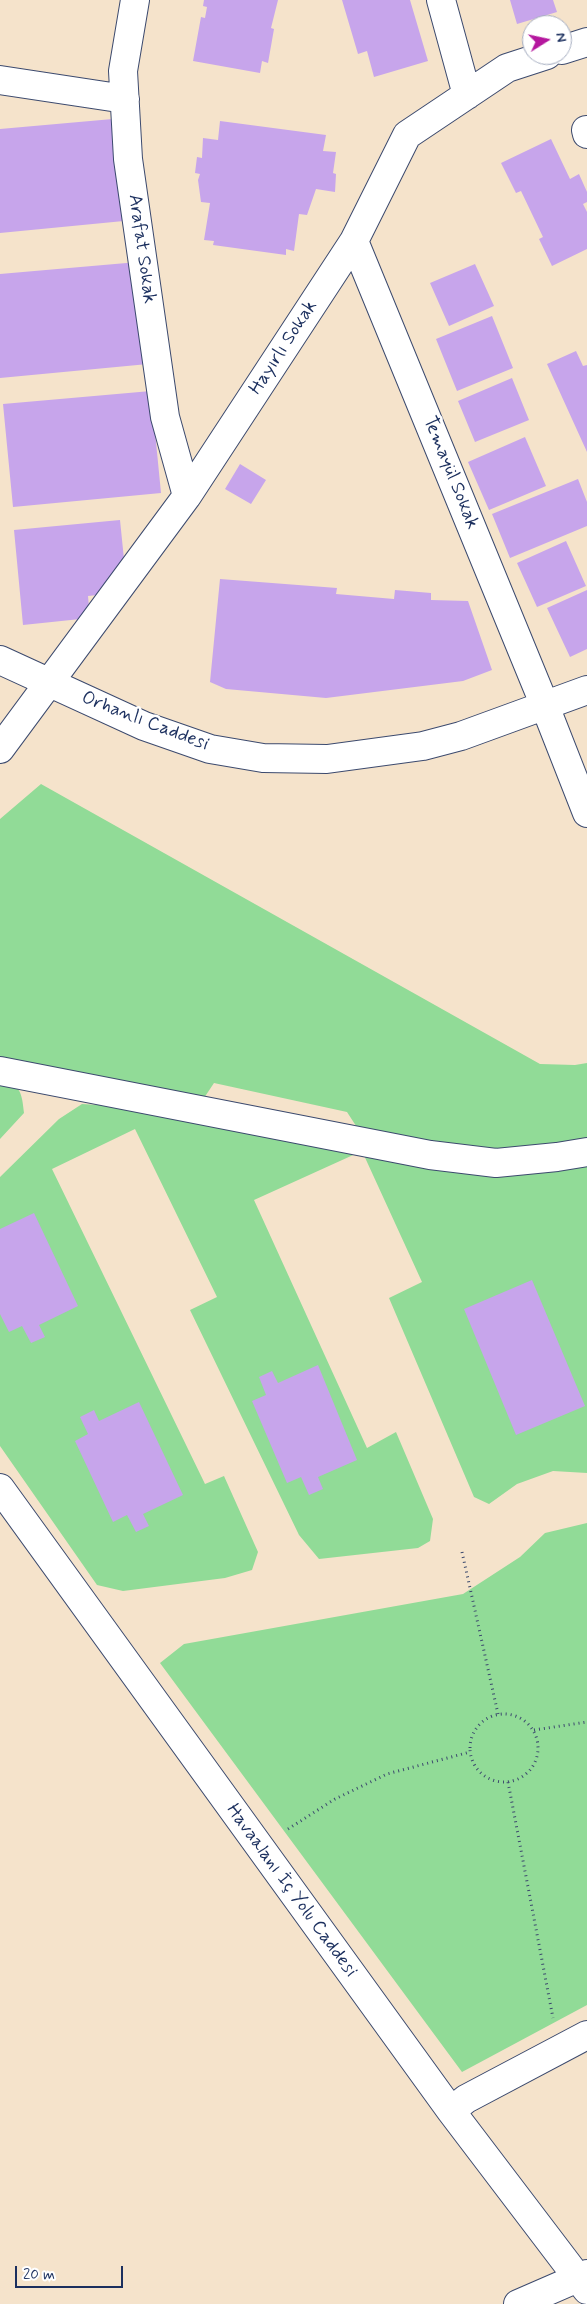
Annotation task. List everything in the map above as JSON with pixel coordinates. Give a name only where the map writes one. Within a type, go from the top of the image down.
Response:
[{"type":"main road","name":"Arafat Sokak","points":[[135,0],[123,71],[128,159],[165,417],[187,496]]},
{"type":"main road","points":[[440,0],[466,95]]},
{"type":"main road","points":[[572,47],[587,42]]},
{"type":"main road","name":"Hayırlı Sokak","points":[[0,750],[187,496],[354,241],[407,135],[507,68],[522,63]]},
{"type":"main road","points":[[0,80],[125,98]]},
{"type":"main road","name":"Temayül Sokak","points":[[354,241],[587,813]]},
{"type":"main road","name":"Orhanlı Caddesi","points":[[0,660],[144,726],[210,749],[263,758],[327,759],[423,746],[461,736],[587,690]]},
{"type":"main road","points":[[0,1071],[430,1155],[496,1163],[587,1152]]},
{"type":"main road","name":"Havaalanı İç Yolu Caddesi","points":[[0,1488],[451,2111],[584,2281]]},
{"type":"main road","points":[[451,2111],[466,2099],[587,2035]]},
{"type":"main road","points":[[518,2304],[584,2281]]},
{"type":"path","points":[[462,1552],[498,1714]]},
{"type":"path","points":[[498,1714],[518,1716],[534,1730],[538,1741],[536,1763],[524,1776],[508,1782],[498,1782],[479,1772],[473,1763],[470,1752],[474,1732],[488,1717],[498,1714]]},
{"type":"path","points":[[534,1730],[587,1722]]},
{"type":"path","points":[[260,1848],[335,1799],[387,1774],[470,1752]]},
{"type":"path","points":[[508,1782],[558,2049]]},
{"type":"green space","points":[[41,784],[540,1064],[575,1065],[587,1063],[587,1140],[495,1155],[360,1132],[347,1112],[214,1083],[204,1098],[0,1058],[0,819]]},
{"type":"green space","points":[[0,1078],[12,1083],[19,1091],[24,1113],[0,1139]]},
{"type":"green space","points":[[82,1104],[115,1106],[362,1151],[254,1200],[367,1448],[396,1432],[433,1519],[430,1541],[418,1548],[319,1559],[299,1535],[190,1310],[217,1297],[135,1129],[52,1169],[205,1484],[224,1476],[258,1552],[252,1570],[225,1578],[123,1591],[97,1585],[0,1446],[0,1177],[59,1119]]},
{"type":"green space","points":[[362,1151],[502,1177],[587,1163],[587,1473],[553,1471],[517,1484],[489,1504],[474,1497],[389,1298],[422,1282]]},
{"type":"green space","points":[[587,1523],[587,2005],[462,2072],[160,1663],[184,1644],[463,1594],[520,1557],[545,1533]]},
{"type":"building","points":[[204,0],[278,0],[271,28],[274,29],[268,63],[262,61],[260,73],[193,61],[201,17],[205,18],[207,7],[203,6]]},
{"type":"building","points":[[342,0],[410,0],[428,61],[374,77],[367,51],[358,54]]},
{"type":"building","points":[[510,0],[553,0],[557,12],[547,15],[522,15],[522,22],[517,24]]},
{"type":"building","points":[[124,118],[134,220],[0,233],[0,129]]},
{"type":"building","points":[[220,121],[326,135],[323,151],[336,152],[333,173],[336,174],[335,192],[316,189],[307,215],[299,214],[294,251],[286,249],[286,255],[213,245],[214,241],[204,240],[210,203],[201,202],[198,180],[200,174],[195,173],[197,157],[202,158],[203,138],[218,140]]},
{"type":"building","points":[[551,139],[570,179],[579,174],[587,192],[587,202],[583,204],[587,212],[587,249],[552,266],[539,239],[543,237],[521,191],[516,193],[501,163]]},
{"type":"building","points":[[138,262],[148,364],[0,378],[0,274]]},
{"type":"building","points":[[475,264],[494,306],[449,326],[430,283]]},
{"type":"building","points":[[492,316],[513,368],[457,391],[436,339]]},
{"type":"building","points":[[576,351],[583,366],[587,365],[587,452],[547,364]]},
{"type":"building","points":[[512,378],[529,420],[475,442],[458,401]]},
{"type":"building","points":[[151,391],[161,493],[13,507],[3,404]]},
{"type":"building","points":[[525,437],[546,486],[489,510],[468,462]]},
{"type":"building","points":[[240,464],[266,480],[251,504],[225,489]]},
{"type":"building","points":[[578,479],[587,502],[587,526],[510,558],[492,514]]},
{"type":"building","points":[[120,520],[126,579],[106,581],[107,594],[88,596],[90,618],[23,625],[14,530]]},
{"type":"building","points":[[566,541],[586,586],[537,607],[517,563]]},
{"type":"building","points":[[220,579],[337,588],[336,594],[394,599],[395,590],[431,593],[431,600],[468,601],[492,670],[463,681],[326,698],[226,689],[210,682]]},
{"type":"building","points":[[587,590],[587,649],[570,657],[547,608]]},
{"type":"building","points":[[34,1213],[78,1306],[39,1325],[45,1337],[31,1343],[22,1326],[9,1332],[0,1314],[0,1229]]},
{"type":"building","points":[[532,1280],[585,1406],[516,1435],[464,1309]]},
{"type":"building","points":[[318,1365],[357,1460],[318,1477],[323,1489],[309,1495],[301,1477],[287,1483],[252,1401],[266,1395],[259,1377],[272,1371],[278,1383]]},
{"type":"building","points":[[139,1402],[183,1495],[143,1514],[149,1526],[136,1532],[127,1515],[113,1522],[75,1441],[88,1434],[80,1417],[94,1410],[99,1421]]}]
